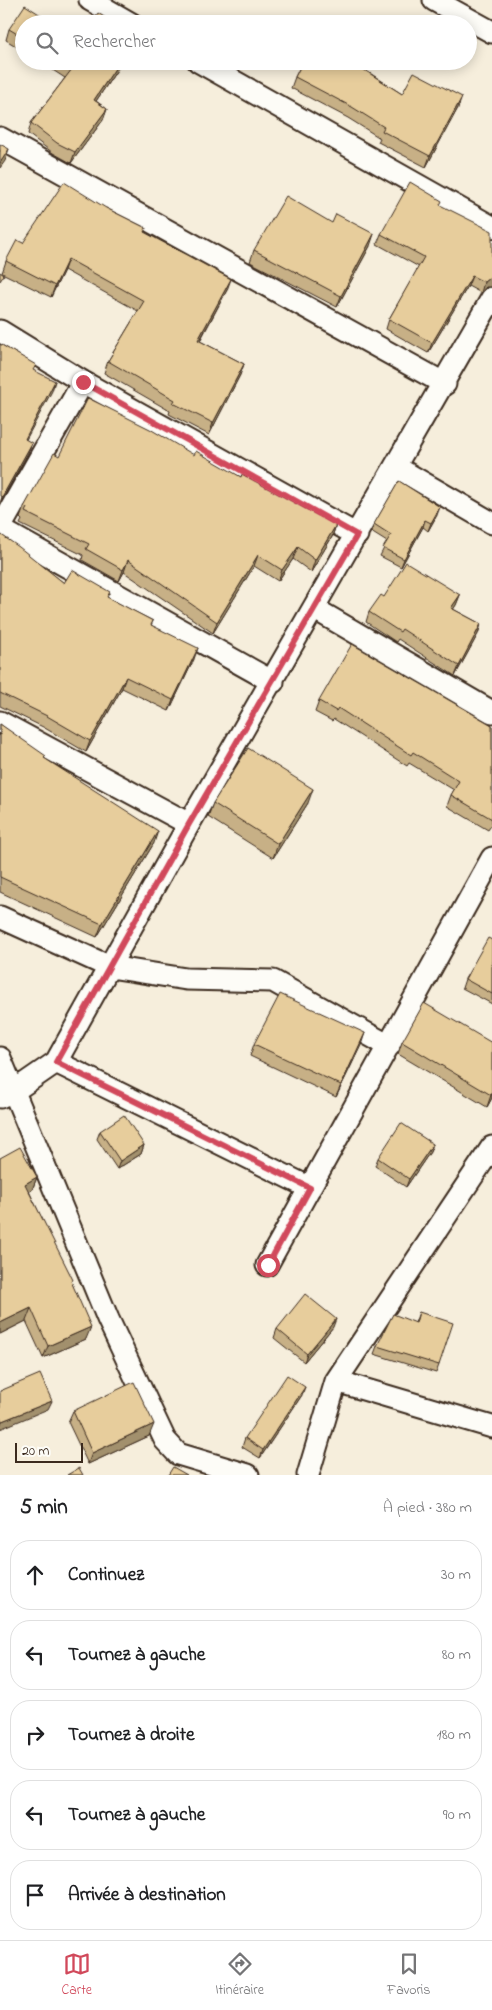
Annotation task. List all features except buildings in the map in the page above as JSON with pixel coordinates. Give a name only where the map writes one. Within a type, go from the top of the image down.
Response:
[{"type":"street","points":[[90,0],[116,15]]},
{"type":"street","points":[[434,0],[461,15]]},
{"type":"street","points":[[477,24],[492,32]]},
{"type":"street","points":[[214,70],[492,227]]},
{"type":"street","points":[[0,138],[445,384]]},
{"type":"street","points":[[7,1094],[56,1062],[189,824],[396,467],[445,384],[486,324],[492,298]]},
{"type":"street","points":[[0,331],[83,382],[357,535]]},
{"type":"street","points":[[83,382],[0,529],[273,682]]},
{"type":"street","points":[[396,467],[492,523]]},
{"type":"street","points":[[315,609],[492,712]]},
{"type":"street","points":[[0,722],[189,824]]},
{"type":"street","points":[[268,1265],[492,858]]},
{"type":"street","points":[[0,917],[110,967],[204,980],[254,979],[273,981],[388,1046]]},
{"type":"street","points":[[0,1058],[7,1094],[108,1319],[165,1440],[178,1454],[248,1475]]},
{"type":"street","points":[[56,1062],[310,1188]]},
{"type":"street","points":[[308,1475],[336,1381],[492,1147]]},
{"type":"street","points":[[336,1381],[492,1427]]},
{"type":"route","points":[[83,382],[357,535],[189,824],[56,1062],[310,1188],[268,1265]]}]
